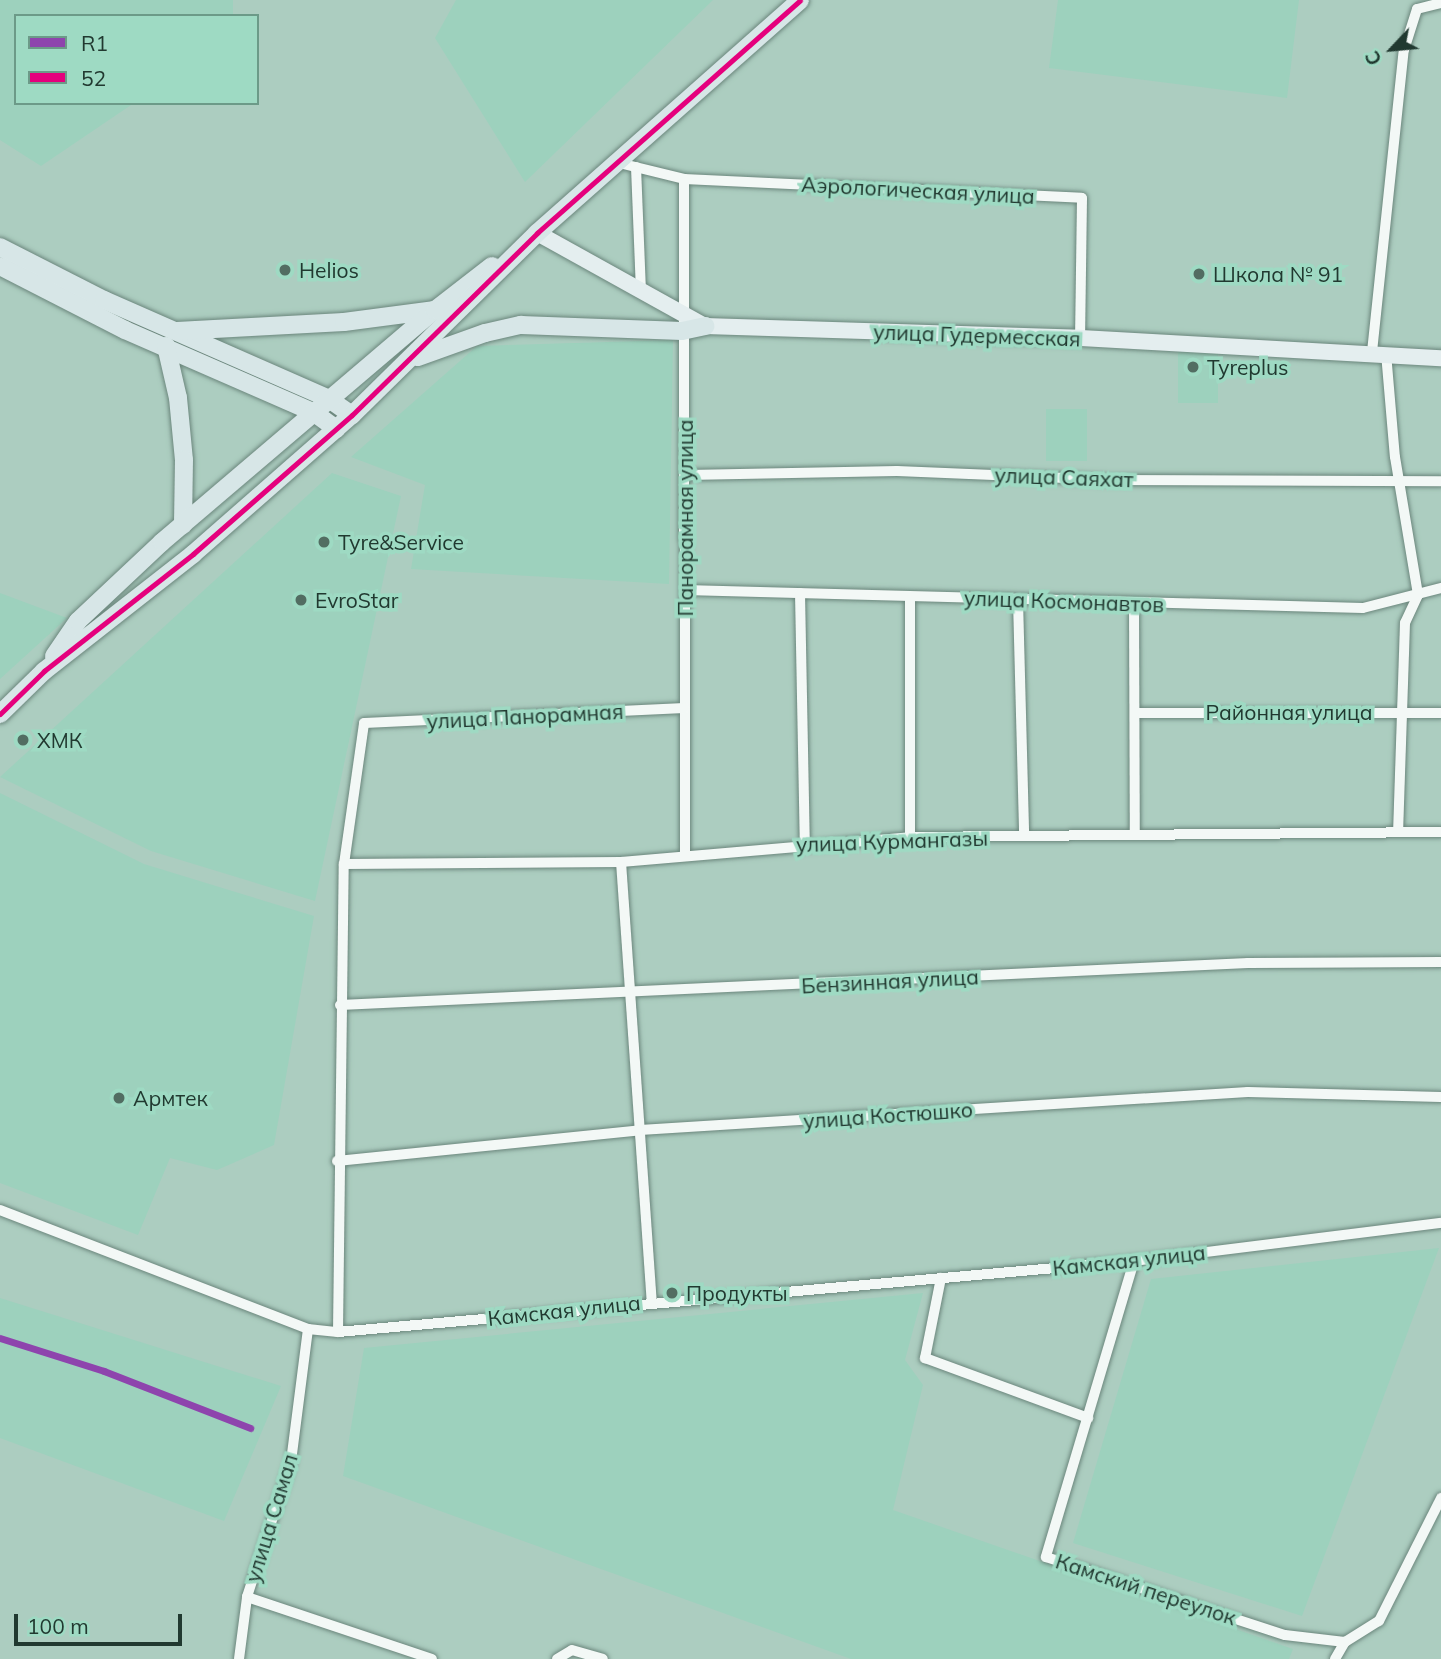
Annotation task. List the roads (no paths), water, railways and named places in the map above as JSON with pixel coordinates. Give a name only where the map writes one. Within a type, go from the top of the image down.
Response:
[{"type":"main road","points":[[0,714],[44,671],[193,554],[352,415],[412,360],[537,233],[800,0]]},
{"type":"main road","points":[[537,233],[641,290],[682,322]]},
{"type":"main road","points":[[44,671],[78,621],[183,525],[435,310],[537,233]]},
{"type":"main road","points":[[0,247],[313,412],[336,429]]},
{"type":"main road","points":[[0,266],[171,339],[329,400],[352,415]]},
{"type":"main road","points":[[171,339],[435,310]]},
{"type":"main road","points":[[412,360],[485,332],[521,325],[682,322],[705,326]]},
{"type":"main road","name":"улица Гудермесская","points":[[705,326],[1080,338],[1441,358]]},
{"type":"main road","points":[[171,339],[184,460],[183,525]]},
{"type":"street","points":[[1398,832],[1405,623],[1418,595],[1402,481],[1395,457],[1379,353],[1404,50],[1417,9],[1441,3]]},
{"type":"street","name":"Аэрологическая улица","points":[[615,162],[684,179],[1082,198],[1080,338]]},
{"type":"street","points":[[636,167],[641,290]]},
{"type":"street","name":"Панорамная улица","points":[[684,179],[682,322],[687,475],[684,590],[685,856]]},
{"type":"street","name":"улица Саяхат","points":[[687,475],[897,471],[1108,480],[1441,481]]},
{"type":"street","name":"улица Космонавтов","points":[[684,590],[1363,608],[1441,588]]},
{"type":"street","points":[[800,593],[806,844]]},
{"type":"street","points":[[910,597],[910,837]]},
{"type":"street","points":[[1018,600],[1024,836]]},
{"type":"street","points":[[1134,603],[1135,833]]},
{"type":"street","name":"улица Панорамная","points":[[344,864],[364,723],[685,708]]},
{"type":"street","name":"Районная улица","points":[[1136,713],[1441,713]]},
{"type":"street","name":"улица Курмангазы","points":[[344,864],[621,862],[910,837],[1441,832]]},
{"type":"street","points":[[621,862],[652,1302]]},
{"type":"street","points":[[338,1332],[337,1161],[344,864]]},
{"type":"street","name":"Бензинная улица","points":[[340,1005],[629,994],[1248,963],[1441,962]]},
{"type":"street","name":"улица Костюшко","points":[[337,1161],[640,1130],[1248,1092],[1441,1097]]},
{"type":"street","name":"Камская улица","points":[[0,1210],[308,1329],[338,1332],[1134,1261],[1441,1223]]},
{"type":"street","name":"Камский переулок","points":[[1134,1261],[1046,1557],[1285,1634],[1345,1642]]},
{"type":"street","points":[[942,1278],[925,1358],[1088,1418]]},
{"type":"street","name":"улица Самал","points":[[308,1329],[291,1462],[247,1597],[432,1659]]},
{"type":"street","points":[[1335,1659],[1345,1642],[1379,1621],[1441,1498]]},
{"type":"street","points":[[239,1659],[247,1597]]},
{"type":"street","points":[[557,1659],[572,1650],[603,1659]]},
{"type":"place","name":"Helios","points":[[285,270]]},
{"type":"place","name":"Школа № 91","points":[[1199,274]]},
{"type":"place","name":"Tyreplus","points":[[1193,367]]},
{"type":"place","name":"Tyre&Service","points":[[324,542]]},
{"type":"place","name":"EvroStar","points":[[301,600]]},
{"type":"place","name":"ХМК","points":[[23,740]]},
{"type":"place","name":"Армтек","points":[[119,1098]]},
{"type":"place","name":"Продукты","points":[[672,1293]]}]
